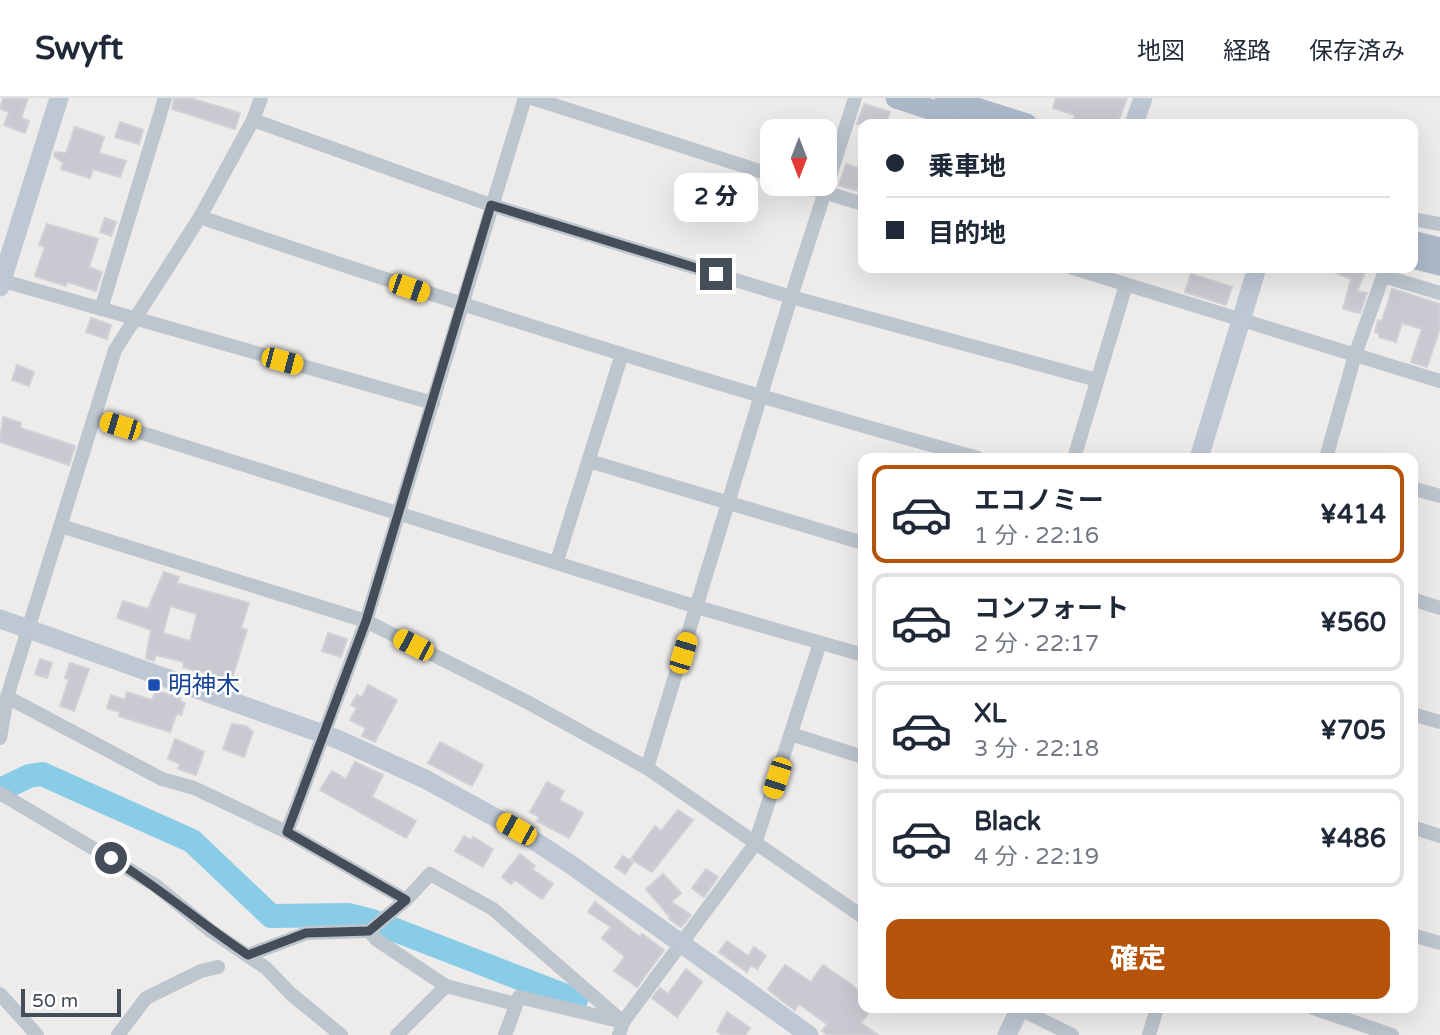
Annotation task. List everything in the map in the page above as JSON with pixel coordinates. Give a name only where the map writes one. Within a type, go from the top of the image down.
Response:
[{"type":"main road","points":[[896,98],[960,119]]},
{"type":"main road","points":[[945,98],[1011,119]]},
{"type":"main road","points":[[1418,242],[1440,248]]},
{"type":"main road","points":[[1418,260],[1440,265]]},
{"type":"street","points":[[59,98],[1,282],[433,402]]},
{"type":"street","points":[[101,309],[165,98]]},
{"type":"street","points":[[0,738],[7,697],[115,350],[200,217],[253,120],[261,98]]},
{"type":"street","points":[[287,832],[366,621],[525,98]]},
{"type":"street","points":[[532,98],[760,171]]},
{"type":"street","points":[[837,153],[855,98]]},
{"type":"street","points":[[1136,119],[1143,98]]},
{"type":"street","points":[[253,120],[491,205],[791,297],[1097,380]]},
{"type":"street","points":[[647,768],[823,196]]},
{"type":"street","points":[[837,196],[858,202]]},
{"type":"street","points":[[200,217],[461,306],[621,356],[762,399],[960,453]]},
{"type":"street","points":[[1418,220],[1440,224]]},
{"type":"street","points":[[1098,273],[1126,285],[1440,381]]},
{"type":"street","points":[[1201,453],[1256,273]]},
{"type":"street","points":[[1327,453],[1355,355],[1385,273]]},
{"type":"street","points":[[1388,273],[1440,293]]},
{"type":"street","points":[[1075,453],[1126,285]]},
{"type":"street","points":[[557,561],[621,356]]},
{"type":"street","points":[[94,418],[698,607],[858,653]]},
{"type":"street","points":[[589,461],[858,541]]},
{"type":"street","points":[[1418,490],[1440,496]]},
{"type":"street","points":[[61,526],[366,621],[529,702],[647,768],[858,915]]},
{"type":"street","points":[[1418,601],[1440,608]]},
{"type":"street","points":[[0,619],[324,734],[425,779],[516,829],[809,1035]]},
{"type":"street","points":[[621,1028],[755,844],[820,643]]},
{"type":"street","points":[[7,697],[162,779],[194,788],[287,832],[406,900]]},
{"type":"street","points":[[1418,715],[1440,722]]},
{"type":"street","points":[[792,734],[858,755]]},
{"type":"street","points":[[0,793],[155,885],[211,931],[248,955],[341,1035]]},
{"type":"street","points":[[1418,829],[1440,836]]},
{"type":"street","points":[[248,955],[306,933],[369,931],[406,900],[430,874],[493,909],[621,1028]]},
{"type":"street","points":[[369,931],[377,940],[446,986],[516,1004]]},
{"type":"street","points":[[1418,937],[1440,943]]},
{"type":"street","points":[[118,1035],[146,998],[201,971],[218,967]]},
{"type":"street","points":[[397,1035],[446,986]]},
{"type":"street","points":[[0,994],[37,1035]]},
{"type":"street","points":[[505,1035],[519,997],[621,1028]]},
{"type":"street","points":[[1007,1035],[1018,1013]]},
{"type":"street","points":[[1030,1013],[1072,1035]]},
{"type":"street","points":[[1149,1035],[1156,1013]]},
{"type":"street","points":[[1328,1013],[1392,1035]]},
{"type":"building","points":[[3,98],[28,98],[21,118],[29,121],[25,133],[4,125],[9,112],[0,109]]},
{"type":"building","points":[[174,98],[190,98],[240,113],[235,129],[172,109]]},
{"type":"building","points":[[1056,98],[1127,98],[1119,119],[1074,119],[1075,115],[1053,108]]},
{"type":"building","points":[[864,104],[890,112],[888,119],[859,119]]},
{"type":"building","points":[[120,122],[143,130],[139,144],[115,137]]},
{"type":"building","points":[[75,127],[104,137],[99,153],[126,161],[120,177],[93,169],[90,178],[61,169],[63,163],[54,156],[55,152],[66,153]]},
{"type":"building","points":[[846,164],[858,168],[858,191],[839,185]]},
{"type":"building","points":[[105,218],[116,222],[111,236],[100,232]]},
{"type":"building","points":[[47,224],[98,239],[89,267],[102,272],[96,291],[67,282],[66,286],[35,276],[45,247],[39,245]]},
{"type":"building","points":[[1337,273],[1365,273],[1357,291],[1367,293],[1360,313],[1343,309],[1351,279]]},
{"type":"building","points":[[1191,274],[1232,287],[1226,305],[1185,292]]},
{"type":"building","points":[[1392,289],[1440,304],[1440,328],[1427,367],[1411,362],[1422,329],[1402,323],[1396,342],[1379,337],[1379,333],[1375,332],[1378,320],[1382,321]]},
{"type":"building","points":[[91,318],[111,325],[107,339],[86,332]]},
{"type":"building","points":[[17,365],[34,372],[29,386],[12,380]]},
{"type":"building","points":[[3,417],[21,423],[20,428],[75,446],[69,465],[0,442]]},
{"type":"building","points":[[164,572],[179,577],[177,583],[249,603],[241,628],[247,630],[230,685],[212,679],[213,675],[183,667],[184,662],[156,655],[154,661],[146,658],[151,630],[117,618],[123,601],[148,609]],"holes":[[[170,606],[197,614],[190,641],[163,633]]]},
{"type":"building","points":[[328,633],[347,639],[341,657],[322,651]]},
{"type":"building","points":[[40,659],[52,663],[47,678],[35,674]]},
{"type":"building","points":[[70,663],[89,669],[74,711],[60,706],[69,679],[65,678]]},
{"type":"building","points":[[368,685],[397,700],[375,742],[362,736],[366,728],[350,720],[357,708],[351,705],[357,695],[362,697]]},
{"type":"building","points":[[156,690],[185,703],[181,715],[177,713],[170,732],[119,716],[120,712],[107,708],[111,695],[125,700],[127,692],[152,700]]},
{"type":"building","points":[[232,724],[246,726],[253,732],[244,757],[223,749]]},
{"type":"building","points":[[175,739],[204,752],[196,775],[178,769],[180,764],[168,759]]},
{"type":"building","points":[[440,742],[483,765],[472,786],[428,763]]},
{"type":"building","points":[[355,762],[383,775],[372,797],[416,821],[406,838],[320,790],[332,771],[346,779]]},
{"type":"building","points":[[547,782],[564,791],[559,800],[583,813],[569,838],[537,821],[539,817],[530,812]]},
{"type":"building","points":[[678,810],[693,820],[652,872],[631,859],[655,826],[661,831]]},
{"type":"building","points":[[464,836],[471,840],[473,837],[493,849],[483,867],[455,851]]},
{"type":"building","points":[[520,854],[535,866],[532,869],[553,884],[542,899],[515,880],[511,884],[502,877]]},
{"type":"building","points":[[623,856],[633,862],[625,874],[615,867]]},
{"type":"building","points":[[706,869],[718,877],[704,897],[692,888]]},
{"type":"building","points":[[663,874],[681,893],[671,902],[691,915],[681,927],[669,919],[646,889]]},
{"type":"building","points":[[595,902],[640,937],[642,934],[664,950],[637,987],[614,971],[625,957],[602,938],[611,927],[588,912]]},
{"type":"building","points":[[727,941],[748,956],[754,947],[766,956],[757,969],[751,965],[747,972],[719,952]]},
{"type":"building","points":[[785,965],[811,982],[823,965],[858,990],[858,1013],[868,1013],[861,1023],[878,1035],[828,1035],[822,1031],[827,1025],[823,1021],[799,1004],[795,1010],[768,989]]},
{"type":"building","points":[[686,969],[702,982],[677,1017],[652,998],[660,988],[668,994]]},
{"type":"building","points":[[727,1012],[750,1028],[745,1035],[722,1035],[717,1031]]},
{"type":"waterway","points":[[0,790],[29,776],[42,774],[192,841],[271,916],[348,915],[372,921],[576,1000]]},
{"type":"place","name":"明神木","points":[[154,685]]},
{"type":"route","points":[[111,858],[155,885],[211,931],[248,955],[291,941],[306,933],[369,931],[406,900],[287,832],[366,621],[491,205],[716,274]]}]
